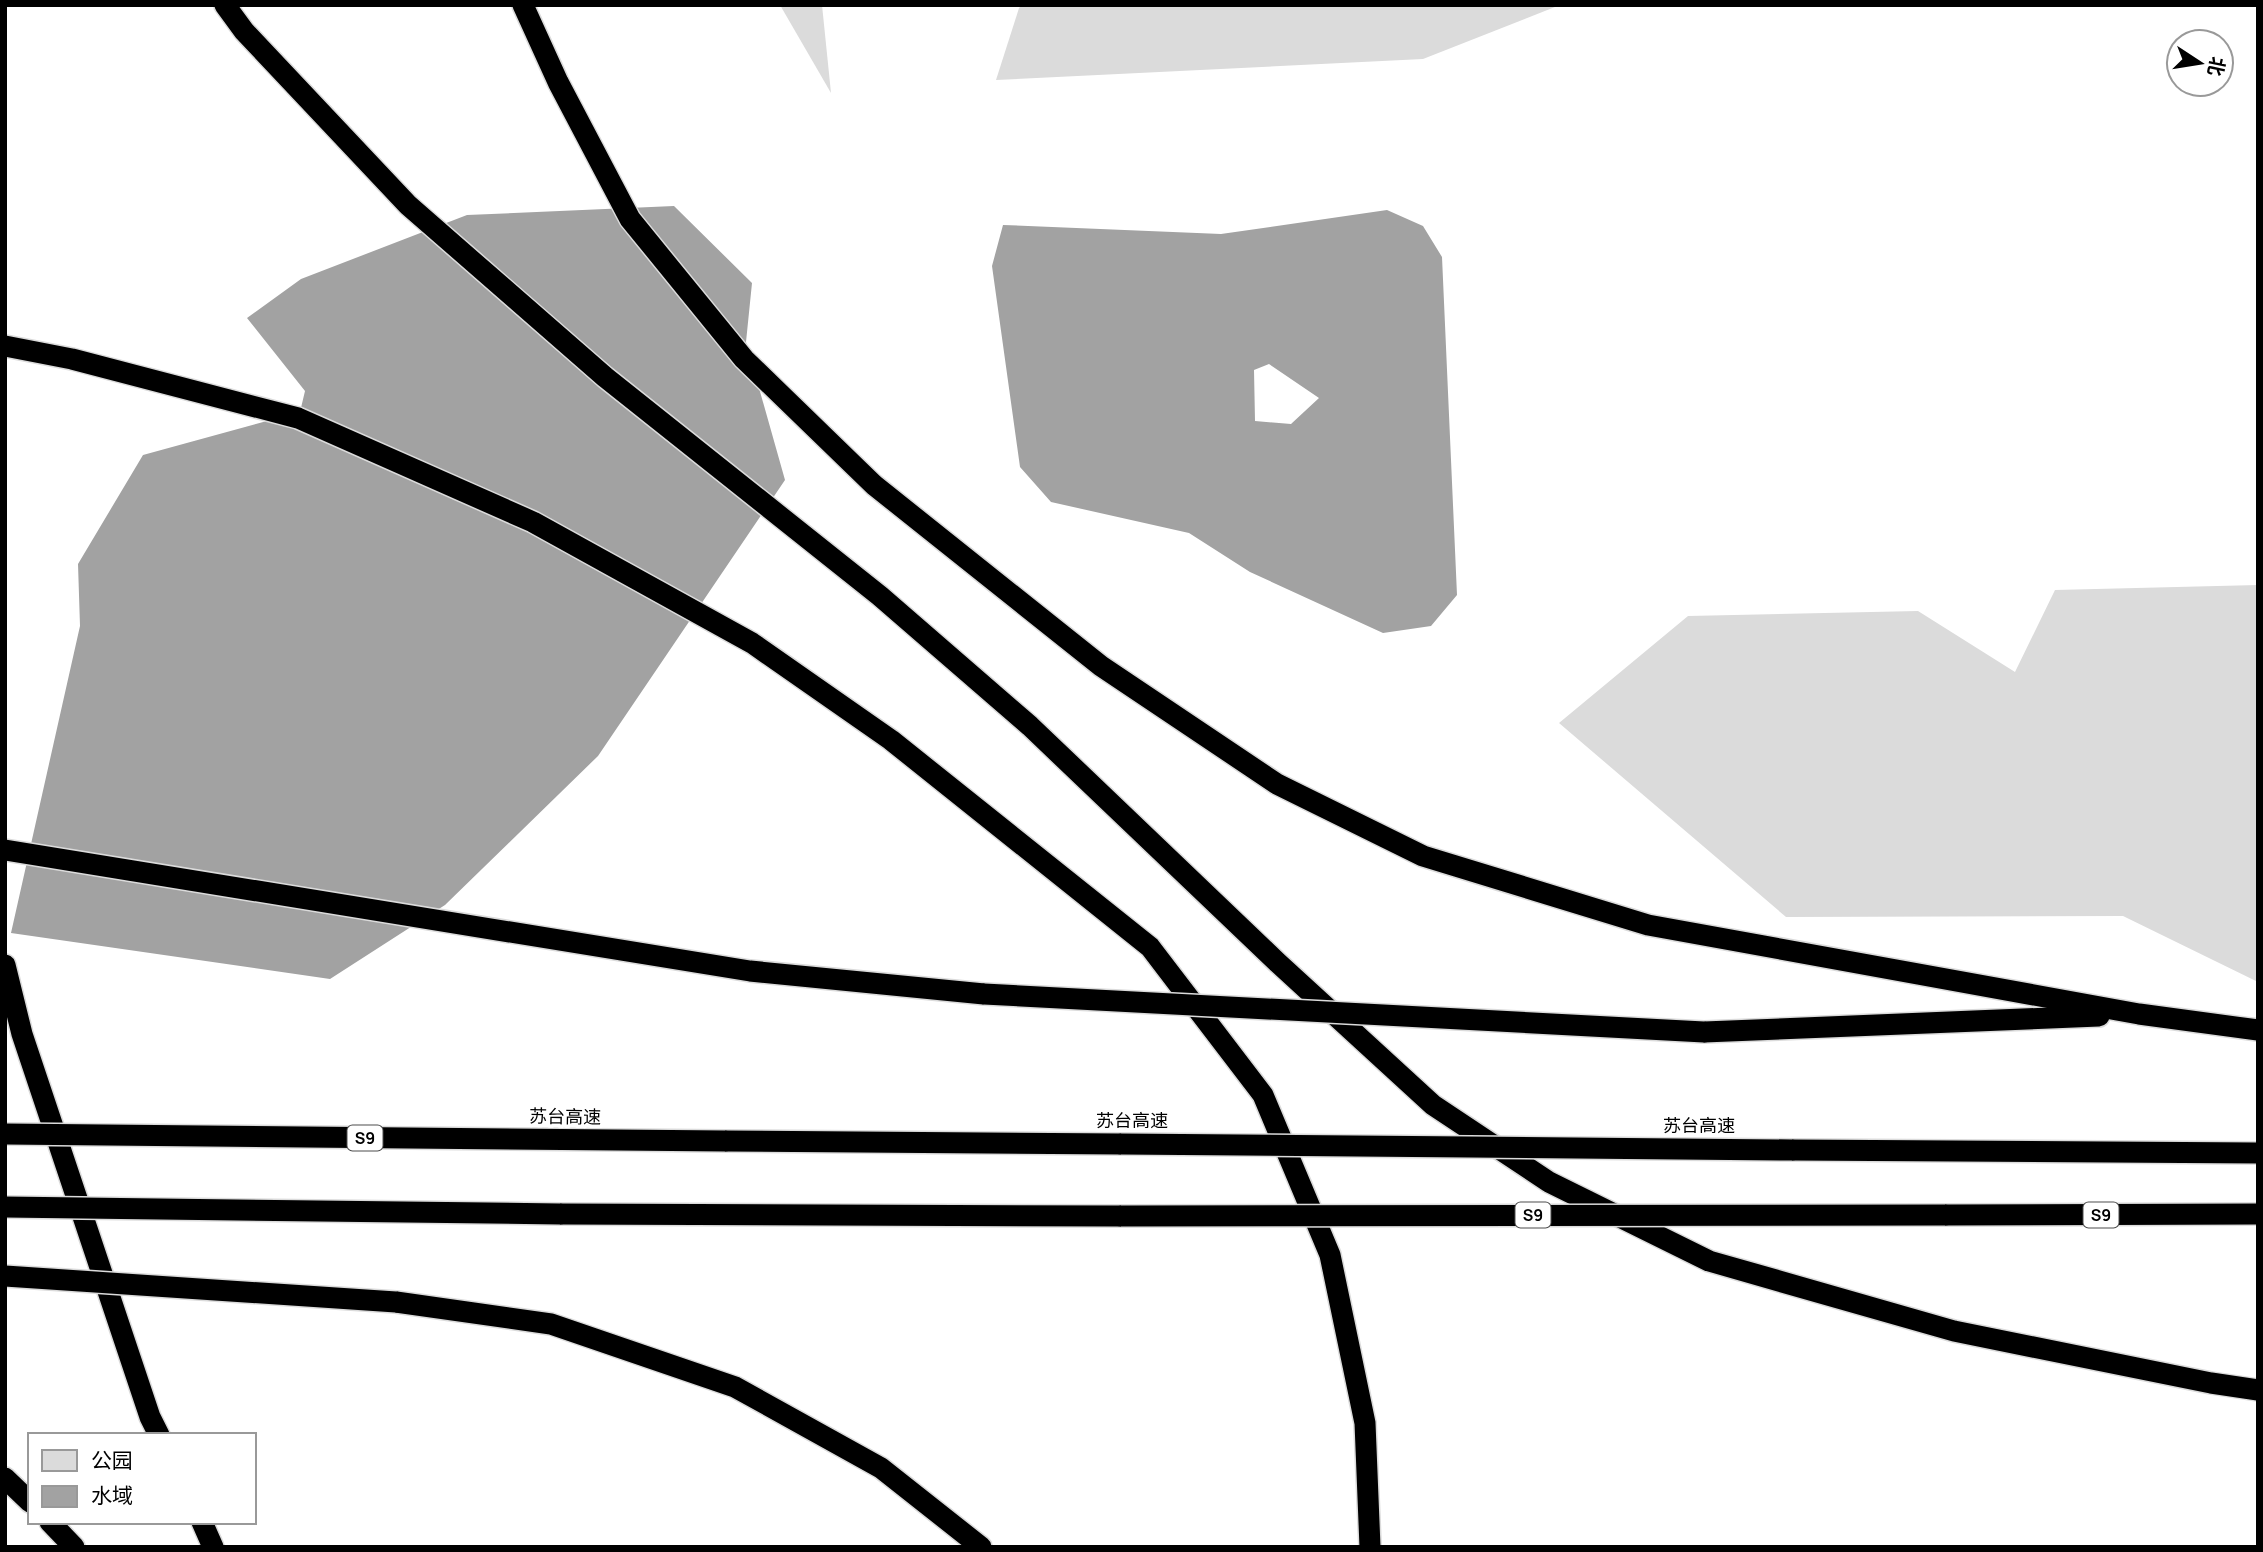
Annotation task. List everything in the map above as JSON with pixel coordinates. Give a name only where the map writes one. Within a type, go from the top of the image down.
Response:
[{"type":"highway","points":[[225,5],[244,31],[408,205],[605,377],[880,596],[1030,726],[1277,962],[1433,1105],[1549,1182],[1709,1261],[1954,1331],[2258,1390]]},
{"type":"highway","points":[[523,5],[558,82],[629,219],[744,359],[874,485],[1101,667],[1277,784],[1423,856],[1648,925],[2139,1014],[2258,1030]]},
{"type":"highway","points":[[5,346],[72,359],[298,418],[533,522],[752,643],[891,740],[1150,947],[1263,1095],[1330,1255],[1365,1423],[1370,1547]]},
{"type":"highway","points":[[5,850],[750,971],[984,994],[1704,1032],[2139,1014]]},
{"type":"highway","points":[[5,965],[22,1034],[150,1416],[158,1433]]},
{"type":"highway","name":"苏台高速","points":[[5,1134],[2258,1153]]},
{"type":"highway","name":"S9","points":[[5,1208],[1121,1216],[2258,1214]]},
{"type":"highway","points":[[5,1276],[396,1302],[551,1324],[736,1387],[881,1468],[981,1547]]},
{"type":"highway","points":[[5,1478],[28,1500]]},
{"type":"highway","points":[[52,1524],[74,1547]]},
{"type":"highway","points":[[203,1524],[213,1547]]},
{"type":"green space","points":[[780,5],[822,5],[831,93]]},
{"type":"green space","points":[[1022,5],[1560,5],[1423,59],[996,80]]},
{"type":"green space","points":[[2258,585],[2258,982],[2123,916],[1786,917],[1559,723],[1688,616],[1918,611],[2015,672],[2055,590]]},
{"type":"water","points":[[674,206],[752,283],[746,342],[785,480],[598,756],[445,905],[330,979],[11,933],[80,626],[78,564],[143,455],[300,412],[305,391],[247,318],[301,279],[467,215]]},
{"type":"water","points":[[1387,210],[1423,226],[1442,257],[1457,595],[1431,626],[1383,633],[1250,572],[1189,533],[1051,502],[1020,467],[992,266],[1003,225],[1221,234]],"holes":[[[1269,364],[1319,398],[1291,424],[1255,421],[1254,370]]]}]
